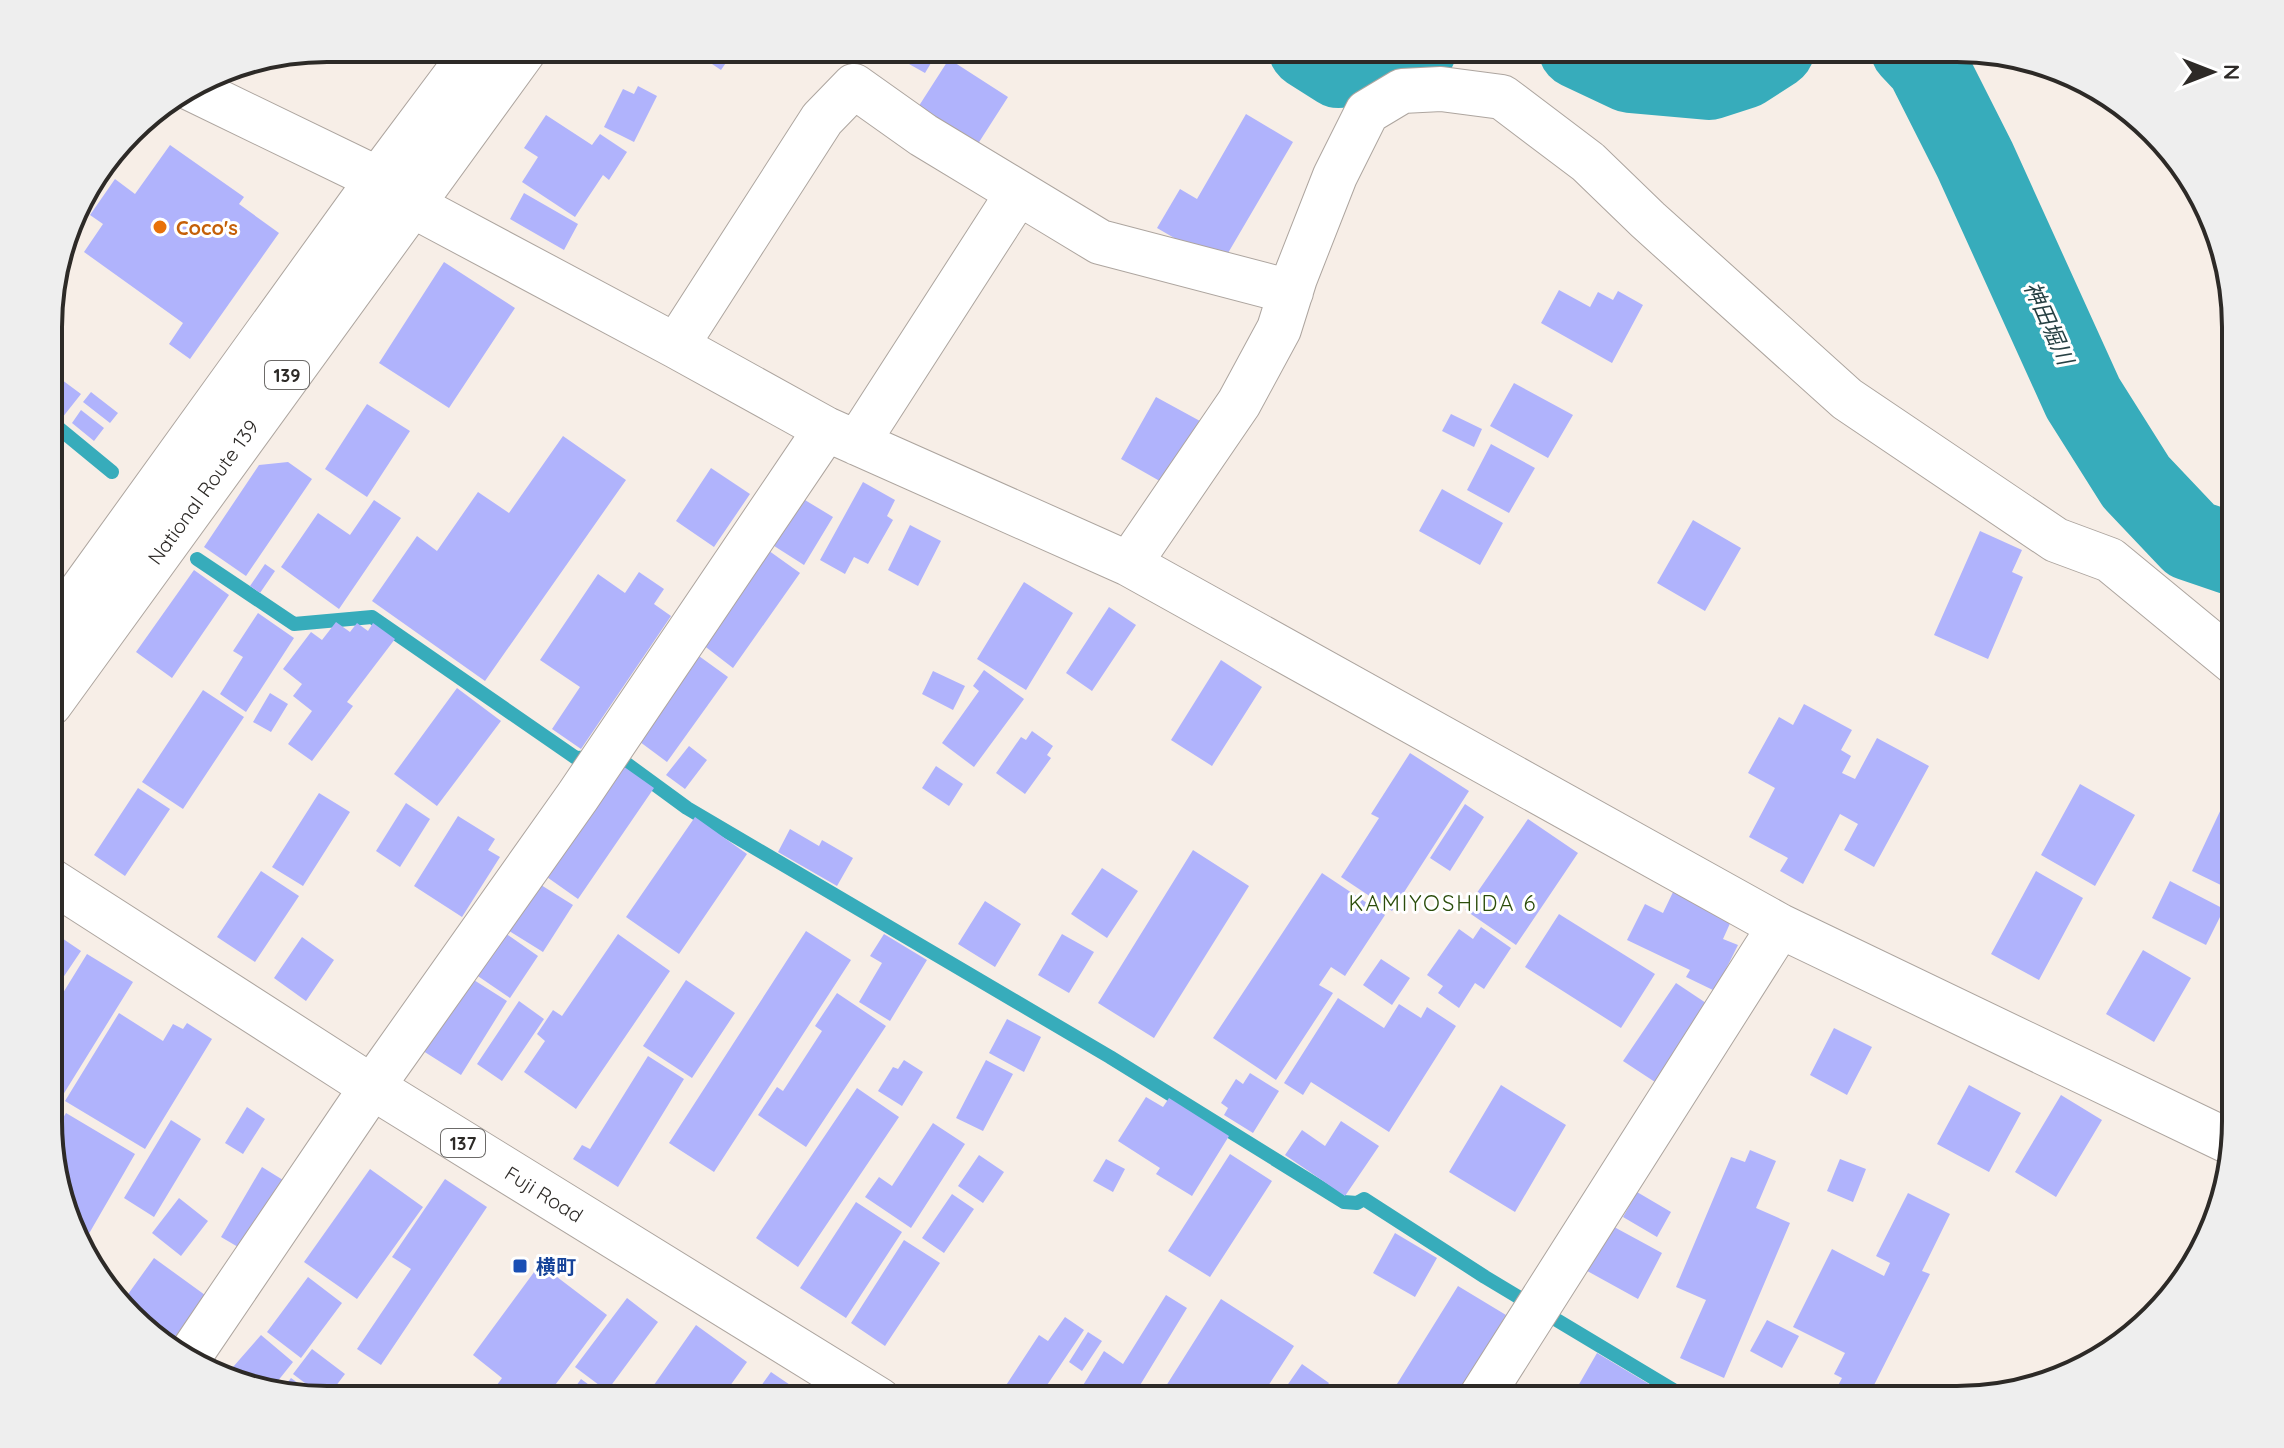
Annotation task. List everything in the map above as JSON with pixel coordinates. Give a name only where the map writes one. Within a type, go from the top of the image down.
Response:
[{"type":"main road","name":"National Route 139","points":[[62,686],[394,192],[468,62]]},
{"type":"main road","name":"National Route 139","points":[[62,619],[394,192],[513,62]]},
{"type":"main road","points":[[676,346],[822,119],[854,86],[923,135],[1100,242],[1291,292]]},
{"type":"main road","points":[[1129,564],[1239,403],[1279,329],[1335,176],[1367,112],[1402,91],[1441,89],[1502,97],[1588,162],[1847,399],[2056,540],[2110,560],[2221,651]]},
{"type":"main road","points":[[201,94],[394,192],[842,436],[1129,564],[1780,926],[2221,1138]]},
{"type":"main road","points":[[194,1349],[372,1087],[569,808],[1018,193]]},
{"type":"main road","name":"Fuji Road","points":[[62,888],[372,1087],[856,1386]]},
{"type":"main road","points":[[1488,1385],[1780,926]]},
{"type":"building","points":[[709,62],[726,62],[721,70]]},
{"type":"building","points":[[905,62],[932,62],[925,73]]},
{"type":"building","points":[[947,62],[954,62],[1008,97],[974,150],[915,112]]},
{"type":"building","points":[[638,86],[657,96],[634,142],[604,127],[623,89],[634,94]]},
{"type":"building","points":[[1246,114],[1293,142],[1221,265],[1157,228],[1180,189],[1197,199]]},
{"type":"building","points":[[546,115],[592,145],[600,134],[627,152],[609,180],[603,175],[575,217],[522,182],[538,157],[524,148]]},
{"type":"building","points":[[170,145],[244,197],[239,204],[279,233],[190,359],[169,344],[183,323],[84,252],[103,224],[90,215],[115,179],[135,194]]},
{"type":"building","points":[[524,193],[578,224],[564,250],[510,219]]},
{"type":"building","points":[[444,262],[515,308],[449,408],[379,363]]},
{"type":"building","points":[[1559,290],[1590,307],[1598,292],[1613,300],[1618,291],[1643,305],[1612,363],[1541,323]]},
{"type":"building","points":[[62,380],[81,394],[62,418]]},
{"type":"building","points":[[1514,383],[1573,415],[1548,458],[1490,426]]},
{"type":"building","points":[[91,392],[118,413],[110,423],[83,402]]},
{"type":"building","points":[[1156,397],[1200,421],[1165,484],[1121,459]]},
{"type":"building","points":[[367,404],[410,431],[367,497],[325,469]]},
{"type":"building","points":[[81,410],[104,428],[94,441],[72,423]]},
{"type":"building","points":[[1451,414],[1482,429],[1474,447],[1442,431]]},
{"type":"building","points":[[563,436],[626,480],[485,681],[372,601],[417,536],[437,551],[478,492],[509,513]]},
{"type":"building","points":[[1491,444],[1535,468],[1509,513],[1467,490]]},
{"type":"building","points":[[288,462],[312,479],[246,576],[204,547],[259,465]]},
{"type":"building","points":[[711,468],[750,494],[714,547],[676,521]]},
{"type":"building","points":[[863,482],[895,500],[887,516],[893,520],[868,564],[854,557],[845,574],[820,560]]},
{"type":"building","points":[[1442,489],[1503,523],[1480,565],[1419,531]]},
{"type":"building","points":[[800,497],[833,517],[804,565],[771,544]]},
{"type":"building","points":[[374,500],[401,518],[339,609],[281,567],[318,513],[350,535]]},
{"type":"building","points":[[1693,520],[1741,548],[1705,611],[1657,583]]},
{"type":"building","points":[[910,525],[941,541],[918,586],[888,570]]},
{"type":"building","points":[[1980,531],[2022,550],[2012,572],[2023,577],[1988,659],[1934,635]]},
{"type":"building","points":[[765,548],[800,573],[733,668],[698,641]]},
{"type":"building","points":[[265,564],[275,571],[260,593],[250,586]]},
{"type":"building","points":[[194,570],[229,595],[172,678],[136,652]]},
{"type":"building","points":[[639,572],[664,589],[654,604],[671,616],[581,749],[552,729],[580,687],[540,660],[598,574],[625,593]]},
{"type":"building","points":[[1024,582],[1073,613],[1026,690],[977,659]]},
{"type":"building","points":[[1109,607],[1136,625],[1092,691],[1066,673]]},
{"type":"building","points":[[258,613],[294,638],[246,712],[220,694],[243,657],[233,651]]},
{"type":"building","points":[[336,622],[350,632],[357,623],[368,631],[373,623],[395,639],[347,702],[353,706],[312,761],[288,744],[312,711],[293,696],[302,684],[283,669],[311,632],[322,640]]},
{"type":"building","points":[[692,651],[728,677],[667,762],[632,736]]},
{"type":"building","points":[[1221,660],[1262,687],[1212,766],[1171,740]]},
{"type":"building","points":[[984,670],[1024,699],[974,767],[942,743],[979,691],[973,686]]},
{"type":"building","points":[[933,671],[965,686],[953,710],[922,694]]},
{"type":"building","points":[[457,688],[501,721],[437,806],[394,774]]},
{"type":"building","points":[[203,690],[244,717],[183,809],[142,782]]},
{"type":"building","points":[[270,693],[288,704],[271,732],[253,722]]},
{"type":"building","points":[[1804,704],[1852,730],[1841,750],[1851,756],[1842,773],[1855,779],[1877,738],[1929,766],[1874,867],[1844,850],[1858,824],[1840,814],[1803,884],[1780,871],[1788,858],[1749,837],[1775,788],[1748,773],[1779,717],[1793,725]]},
{"type":"building","points":[[1032,731],[1053,746],[1047,755],[1051,758],[1025,794],[996,773],[1021,737],[1026,740]]},
{"type":"building","points":[[689,746],[707,760],[685,789],[666,775]]},
{"type":"building","points":[[1410,753],[1469,791],[1392,911],[1341,877],[1379,818],[1371,814]]},
{"type":"building","points":[[613,759],[654,788],[578,899],[537,870]]},
{"type":"building","points":[[936,766],[963,784],[949,806],[922,788]]},
{"type":"building","points":[[2080,784],[2135,815],[2095,886],[2041,855]]},
{"type":"building","points":[[138,788],[170,809],[125,876],[94,855]]},
{"type":"building","points":[[319,793],[350,812],[303,886],[272,867]]},
{"type":"building","points":[[406,803],[430,819],[400,867],[376,851]]},
{"type":"building","points":[[1465,804],[1484,817],[1450,871],[1430,858]]},
{"type":"building","points":[[2221,809],[2221,885],[2192,871]]},
{"type":"building","points":[[458,816],[495,839],[488,850],[500,857],[462,917],[414,886]]},
{"type":"building","points":[[695,817],[747,854],[679,954],[626,917]]},
{"type":"building","points":[[1528,819],[1578,853],[1516,945],[1465,910]]},
{"type":"building","points":[[790,829],[819,846],[822,840],[853,858],[837,886],[778,852]]},
{"type":"building","points":[[1193,850],[1249,886],[1154,1038],[1098,1003]]},
{"type":"building","points":[[1102,868],[1138,891],[1107,938],[1071,914]]},
{"type":"building","points":[[261,871],[299,896],[255,962],[217,937]]},
{"type":"building","points":[[2036,871],[2083,898],[2039,980],[1991,954]]},
{"type":"building","points":[[1322,873],[1385,915],[1345,976],[1331,967],[1319,985],[1333,993],[1276,1080],[1213,1038]]},
{"type":"building","points":[[533,880],[573,905],[543,952],[503,927]]},
{"type":"building","points":[[2170,881],[2221,907],[2221,915],[2206,945],[2152,918]]},
{"type":"building","points":[[1674,890],[1732,919],[1723,939],[1738,945],[1715,991],[1686,977],[1690,970],[1627,940],[1645,904],[1663,913]]},
{"type":"building","points":[[985,901],[1021,924],[995,967],[958,944]]},
{"type":"building","points":[[1559,914],[1655,974],[1621,1028],[1525,967]]},
{"type":"building","points":[[1481,927],[1511,948],[1484,989],[1475,983],[1459,1008],[1438,993],[1443,986],[1427,975],[1459,929],[1473,939]]},
{"type":"building","points":[[498,928],[538,956],[510,998],[469,970]]},
{"type":"building","points":[[806,931],[851,960],[714,1172],[669,1143]]},
{"type":"building","points":[[618,934],[670,971],[576,1109],[524,1072],[545,1041],[537,1034],[553,1010],[562,1016]]},
{"type":"building","points":[[884,934],[927,960],[890,1021],[859,1002],[882,963],[870,956]]},
{"type":"building","points":[[1062,934],[1094,952],[1069,993],[1038,975]]},
{"type":"building","points":[[302,937],[334,960],[306,1001],[274,978]]},
{"type":"building","points":[[62,938],[81,951],[62,979]]},
{"type":"building","points":[[2143,950],[2191,978],[2154,1042],[2106,1014]]},
{"type":"building","points":[[87,954],[133,982],[62,1096],[64,1045],[62,995]]},
{"type":"building","points":[[1381,959],[1410,978],[1392,1005],[1363,985]]},
{"type":"building","points":[[466,975],[507,1001],[461,1075],[420,1049]]},
{"type":"building","points":[[686,980],[735,1013],[692,1078],[643,1046]]},
{"type":"building","points":[[1676,983],[1706,1003],[1655,1082],[1623,1061]]},
{"type":"building","points":[[837,993],[886,1026],[806,1147],[758,1115],[777,1087],[783,1091],[822,1031],[815,1026]]},
{"type":"building","points":[[1338,998],[1384,1028],[1399,1004],[1421,1018],[1427,1007],[1456,1026],[1389,1132],[1311,1082],[1303,1095],[1284,1083]]},
{"type":"building","points":[[519,1001],[544,1019],[502,1081],[477,1064]]},
{"type":"building","points":[[119,1013],[163,1041],[173,1024],[183,1029],[187,1023],[212,1039],[145,1149],[65,1101]]},
{"type":"building","points":[[1007,1019],[1041,1037],[1024,1072],[989,1053]]},
{"type":"building","points":[[1834,1028],[1872,1047],[1847,1095],[1810,1075]]},
{"type":"building","points":[[648,1056],[684,1079],[618,1187],[573,1159],[582,1145],[590,1149]]},
{"type":"building","points":[[904,1060],[923,1072],[902,1106],[878,1091],[893,1067],[898,1069]]},
{"type":"building","points":[[986,1060],[1013,1074],[983,1131],[956,1118]]},
{"type":"building","points":[[1250,1073],[1279,1091],[1253,1133],[1224,1115],[1228,1108],[1221,1103],[1236,1079],[1243,1084]]},
{"type":"building","points":[[1501,1085],[1566,1125],[1515,1212],[1449,1172]]},
{"type":"building","points":[[1969,1085],[2021,1113],[1989,1172],[1937,1144]]},
{"type":"building","points":[[857,1088],[899,1117],[798,1267],[756,1238]]},
{"type":"building","points":[[2061,1095],[2102,1120],[2056,1197],[2015,1172]]},
{"type":"building","points":[[1146,1097],[1163,1107],[1169,1098],[1229,1136],[1192,1196],[1156,1174],[1160,1168],[1118,1141]]},
{"type":"building","points":[[247,1107],[265,1119],[243,1154],[225,1143]]},
{"type":"building","points":[[66,1113],[135,1154],[88,1235],[67,1173],[62,1120]]},
{"type":"building","points":[[171,1120],[201,1139],[154,1217],[124,1198]]},
{"type":"building","points":[[1341,1121],[1379,1146],[1345,1196],[1285,1155],[1302,1130],[1325,1146]]},
{"type":"building","points":[[933,1123],[965,1144],[911,1228],[865,1197],[879,1177],[892,1186]]},
{"type":"building","points":[[1750,1150],[1776,1161],[1756,1208],[1790,1223],[1724,1378],[1680,1358],[1706,1300],[1676,1287],[1731,1157],[1745,1162]]},
{"type":"building","points":[[1230,1154],[1272,1181],[1210,1277],[1168,1251]]},
{"type":"building","points":[[979,1155],[1004,1172],[983,1203],[958,1186]]},
{"type":"building","points":[[1106,1159],[1125,1169],[1113,1192],[1093,1181]]},
{"type":"building","points":[[1840,1159],[1866,1169],[1853,1202],[1827,1191]]},
{"type":"building","points":[[262,1167],[291,1185],[250,1254],[221,1237]]},
{"type":"building","points":[[370,1169],[423,1207],[357,1299],[304,1262]]},
{"type":"building","points":[[445,1179],[487,1207],[381,1365],[357,1349],[411,1269],[392,1257]]},
{"type":"building","points":[[1637,1192],[1671,1212],[1657,1237],[1623,1217]]},
{"type":"building","points":[[1908,1193],[1950,1214],[1922,1271],[1930,1274],[1874,1385],[1838,1385],[1842,1378],[1834,1374],[1845,1353],[1793,1327],[1832,1249],[1884,1276],[1890,1263],[1876,1256]]},
{"type":"building","points":[[952,1194],[974,1209],[944,1253],[922,1238]]},
{"type":"building","points":[[179,1198],[208,1221],[181,1256],[152,1233]]},
{"type":"building","points":[[856,1202],[902,1232],[846,1318],[800,1288]]},
{"type":"building","points":[[1605,1222],[1662,1253],[1638,1299],[1580,1267]]},
{"type":"building","points":[[1395,1233],[1437,1258],[1415,1297],[1373,1273]]},
{"type":"building","points":[[904,1240],[940,1263],[885,1346],[851,1323]]},
{"type":"building","points":[[154,1258],[205,1295],[175,1337],[152,1320],[128,1294]]},
{"type":"building","points":[[540,1264],[607,1315],[554,1386],[496,1386],[502,1378],[473,1355]]},
{"type":"building","points":[[308,1277],[342,1303],[301,1358],[267,1332]]},
{"type":"building","points":[[1458,1286],[1506,1315],[1464,1385],[1396,1385]]},
{"type":"building","points":[[1166,1295],[1187,1308],[1140,1386],[1083,1386],[1104,1351],[1123,1364]]},
{"type":"building","points":[[627,1298],[658,1322],[611,1386],[600,1386],[575,1367]]},
{"type":"building","points":[[1221,1299],[1294,1346],[1268,1385],[1166,1385]]},
{"type":"building","points":[[1065,1317],[1084,1330],[1047,1386],[1006,1386],[1039,1335],[1048,1341]]},
{"type":"building","points":[[1767,1320],[1799,1336],[1782,1368],[1750,1351]]},
{"type":"building","points":[[696,1325],[747,1362],[730,1386],[653,1386]]},
{"type":"building","points":[[1088,1332],[1102,1341],[1082,1371],[1069,1362]]},
{"type":"building","points":[[261,1335],[293,1362],[278,1381],[233,1367]]},
{"type":"building","points":[[312,1349],[345,1374],[336,1386],[327,1386],[307,1385],[293,1374]]},
{"type":"building","points":[[1597,1353],[1651,1385],[1578,1385]]},
{"type":"building","points":[[1302,1364],[1329,1383],[1327,1385],[1287,1385]]},
{"type":"building","points":[[771,1372],[791,1386],[761,1386]]},
{"type":"building","points":[[581,1379],[590,1386],[576,1386]]},
{"type":"waterway","name":"神田堀川","points":[[1331,62],[1339,67],[1359,62]]},
{"type":"waterway","name":"神田堀川","points":[[1609,62],[1630,72],[1709,79],[1752,62]]},
{"type":"waterway","name":"神田堀川","points":[[1924,62],[1975,160],[2083,398],[2136,482],[2191,540],[2221,550]]},
{"type":"waterway","points":[[62,431],[112,472]]},
{"type":"waterway","points":[[197,559],[294,624],[372,617],[576,758],[616,756],[687,808],[1110,1057],[1344,1202],[1357,1203],[1364,1199],[1485,1277],[1665,1385]]},
{"type":"place","name":"Coco's","points":[[160,227]]},
{"type":"place","name":"横町","points":[[520,1266]]},
{"type":"district","name":"KAMIYOSHIDA 6","points":[[1443,903]]}]
